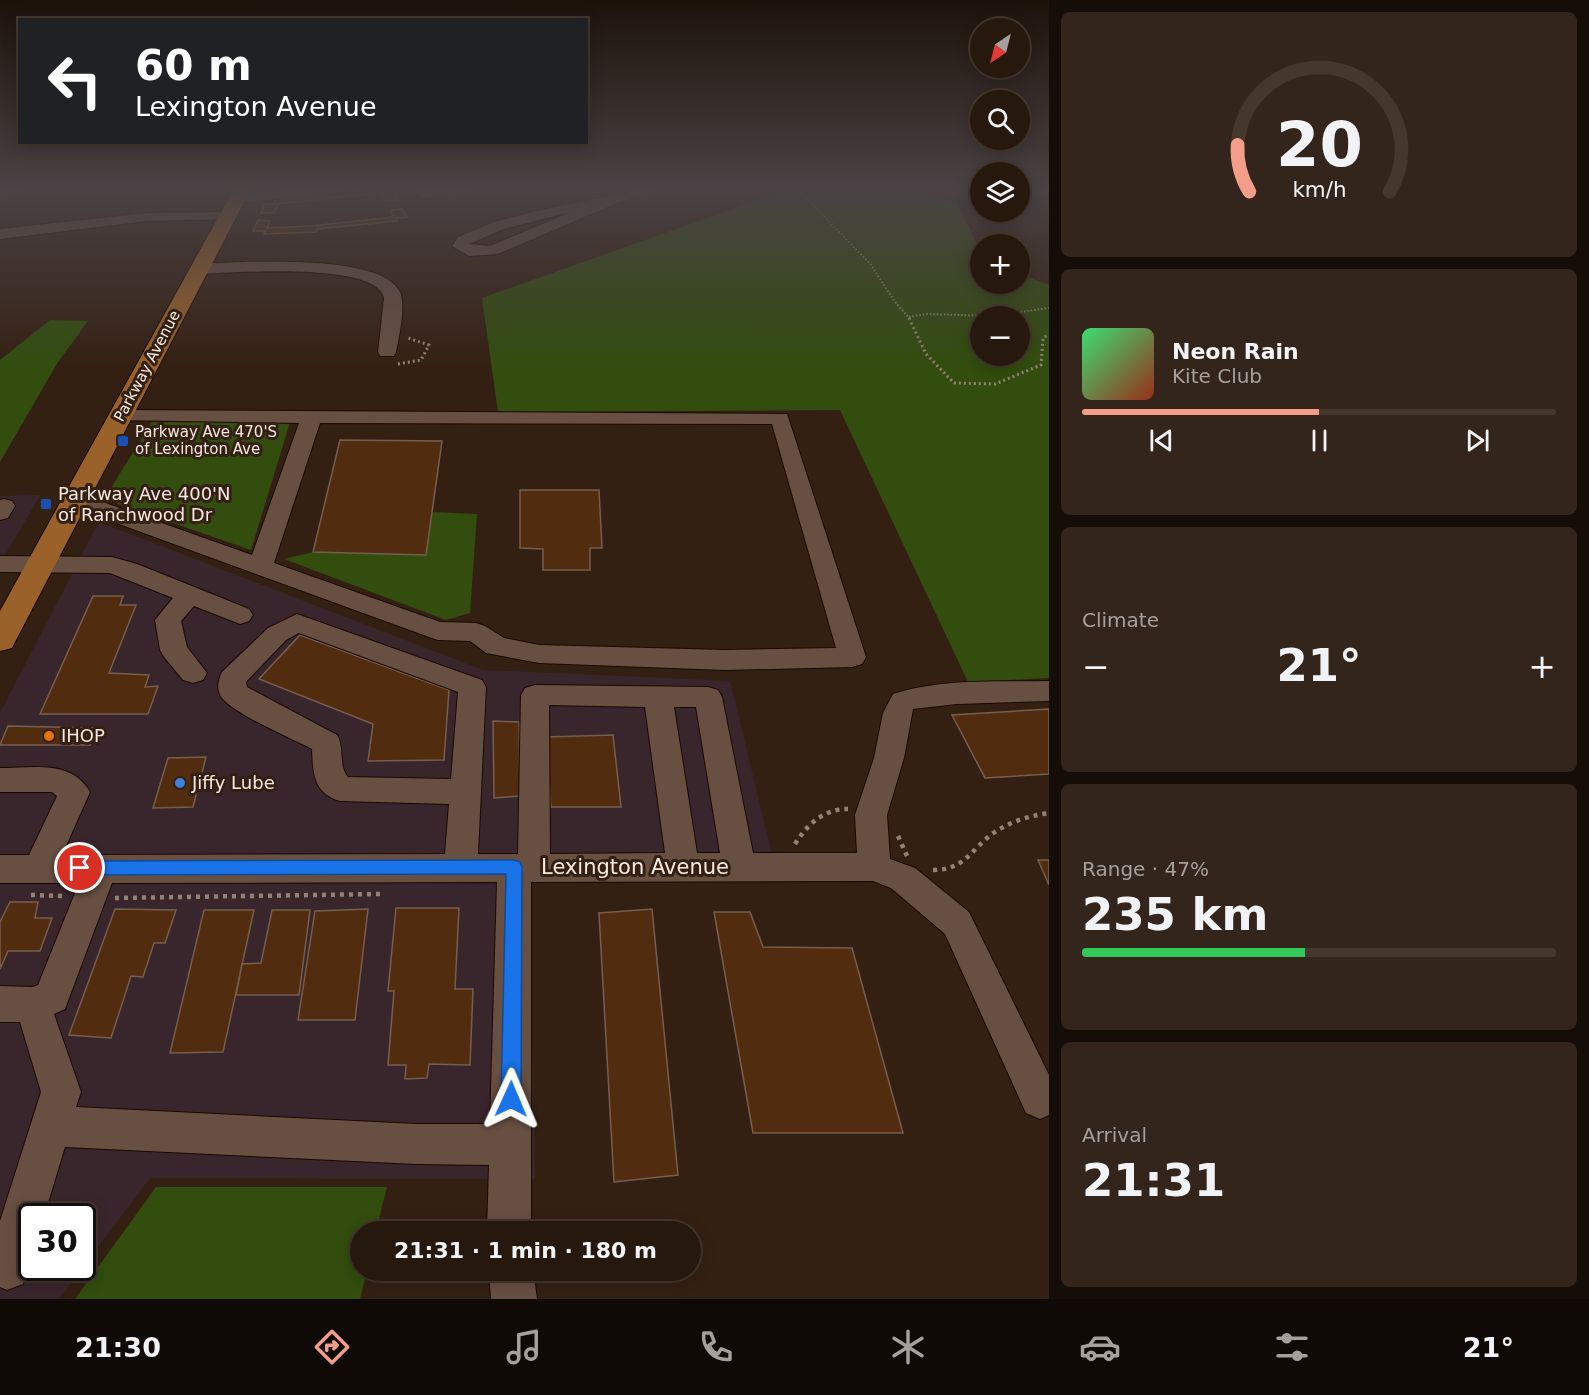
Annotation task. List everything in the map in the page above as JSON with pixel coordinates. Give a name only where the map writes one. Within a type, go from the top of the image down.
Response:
[{"type":"main road","name":"Parkway Avenue","points":[[0,640],[210,248]]},
{"type":"street","points":[[463,248],[468,251],[492,251],[500,248]]},
{"type":"street","points":[[198,269],[326,268],[353,271],[378,279],[386,284],[393,297],[392,358]]},
{"type":"street","points":[[75,500],[438,631],[476,632],[496,646],[538,654],[725,660],[852,657],[780,418],[120,416]]},
{"type":"street","points":[[260,567],[312,416]]},
{"type":"street","points":[[0,564],[112,565],[240,615]]},
{"type":"street","points":[[190,595],[168,620],[174,650],[193,673]]},
{"type":"street","points":[[461,867],[472,687],[297,623],[277,634],[232,679],[233,692],[251,704],[327,743],[328,775],[340,789],[465,792]]},
{"type":"street","points":[[1040,1099],[957,923],[903,878],[874,867],[871,814],[889,758],[897,713],[903,701],[919,697],[1049,691]]},
{"type":"street","points":[[509,1221],[510,1145],[535,695],[708,697],[739,867]]},
{"type":"street","points":[[658,696],[683,867]]},
{"type":"street","points":[[0,780],[59,780],[74,792],[31,881]]},
{"type":"street","name":"Lexington Avenue","points":[[0,868],[31,881],[96,882],[461,867],[874,867]]},
{"type":"street","points":[[7,1268],[61,1092],[16,1005],[52,997],[96,882]]},
{"type":"street","points":[[50,1126],[416,1144],[510,1145]]},
{"type":"street","points":[[512,1281],[514,1299]]},
{"type":"path","points":[[854,248],[871,265],[895,302],[909,317],[926,354],[954,383],[995,384],[1041,365],[1043,338],[1049,334]]},
{"type":"path","points":[[909,317],[919,313],[993,316],[1049,308]]},
{"type":"path","points":[[392,358],[421,360],[429,345],[402,334]]},
{"type":"path","points":[[923,869],[938,870],[966,861],[990,835],[1022,816],[1049,813]]},
{"type":"path","points":[[31,881],[96,882],[147,899],[385,894]]},
{"type":"shaded area","points":[[0,496],[40,496],[0,563]]},
{"type":"shaded area","points":[[99,522],[483,670],[730,681],[773,858],[528,861],[535,1179],[150,1178],[96,1250],[96,1203],[18,1203],[18,1281],[73,1281],[59,1299],[0,1299],[0,713]]},
{"type":"green space","points":[[624,248],[970,248],[970,294],[1030,294],[1030,278],[1049,285],[1049,678],[968,682],[840,410],[498,412],[482,298]]},
{"type":"green space","points":[[50,320],[88,321],[58,362],[0,462],[0,360]]},
{"type":"green space","points":[[152,422],[290,422],[251,550],[104,499]]},
{"type":"green space","points":[[432,512],[477,514],[470,613],[446,620],[284,559],[313,552],[426,555]]},
{"type":"green space","points":[[156,1187],[387,1187],[378,1221],[350,1221],[350,1281],[364,1281],[360,1299],[75,1299],[88,1281],[96,1281],[96,1270]]},
{"type":"building","points":[[340,440],[442,441],[426,555],[313,552]]},
{"type":"building","points":[[520,490],[599,490],[602,548],[590,548],[590,570],[543,570],[543,549],[520,548]]},
{"type":"building","points":[[93,596],[123,596],[120,605],[136,605],[109,673],[149,675],[145,687],[158,686],[148,714],[40,714]]},
{"type":"building","points":[[300,635],[449,690],[444,760],[368,761],[373,724],[259,679]]},
{"type":"building","points":[[1049,709],[1049,774],[985,778],[952,715]]},
{"type":"building","points":[[493,721],[519,722],[520,796],[494,798]]},
{"type":"building","name":"IHOP","points":[[8,726],[97,728],[90,745],[0,745]]},
{"type":"building","points":[[613,735],[621,807],[551,807],[546,737]]},
{"type":"building","name":"Jiffy Lube","points":[[206,757],[193,807],[153,808],[168,758]]},
{"type":"building","points":[[1038,860],[1049,860],[1049,885]]},
{"type":"building","points":[[10,902],[38,902],[35,918],[52,918],[40,951],[8,951],[0,969],[0,922]]},
{"type":"building","points":[[396,908],[459,908],[455,989],[473,989],[470,1065],[429,1064],[427,1078],[405,1079],[406,1065],[388,1065],[394,991],[388,991]]},
{"type":"building","points":[[115,909],[176,910],[165,943],[154,943],[143,977],[131,976],[111,1038],[69,1035]]},
{"type":"building","points":[[368,909],[355,1020],[298,1020],[315,911]]},
{"type":"building","points":[[652,909],[678,1175],[614,1182],[599,913]]},
{"type":"building","points":[[204,910],[254,910],[223,1052],[170,1053]]},
{"type":"building","points":[[272,910],[310,910],[299,995],[236,995],[242,964],[261,963]]},
{"type":"building","points":[[714,912],[750,912],[763,947],[852,948],[903,1133],[753,1133]]},
{"type":"place","name":"Parkway Ave 470'S of Lexington Ave","points":[[123,441]]},
{"type":"place","name":"Parkway Ave 400'N of Ranchwood Dr","points":[[46,504]]},
{"type":"place","name":"IHOP","points":[[49,736]]},
{"type":"place","name":"Jiffy Lube","points":[[180,783]]},
{"type":"route","points":[[80,868],[514,867],[511,1099]]}]
